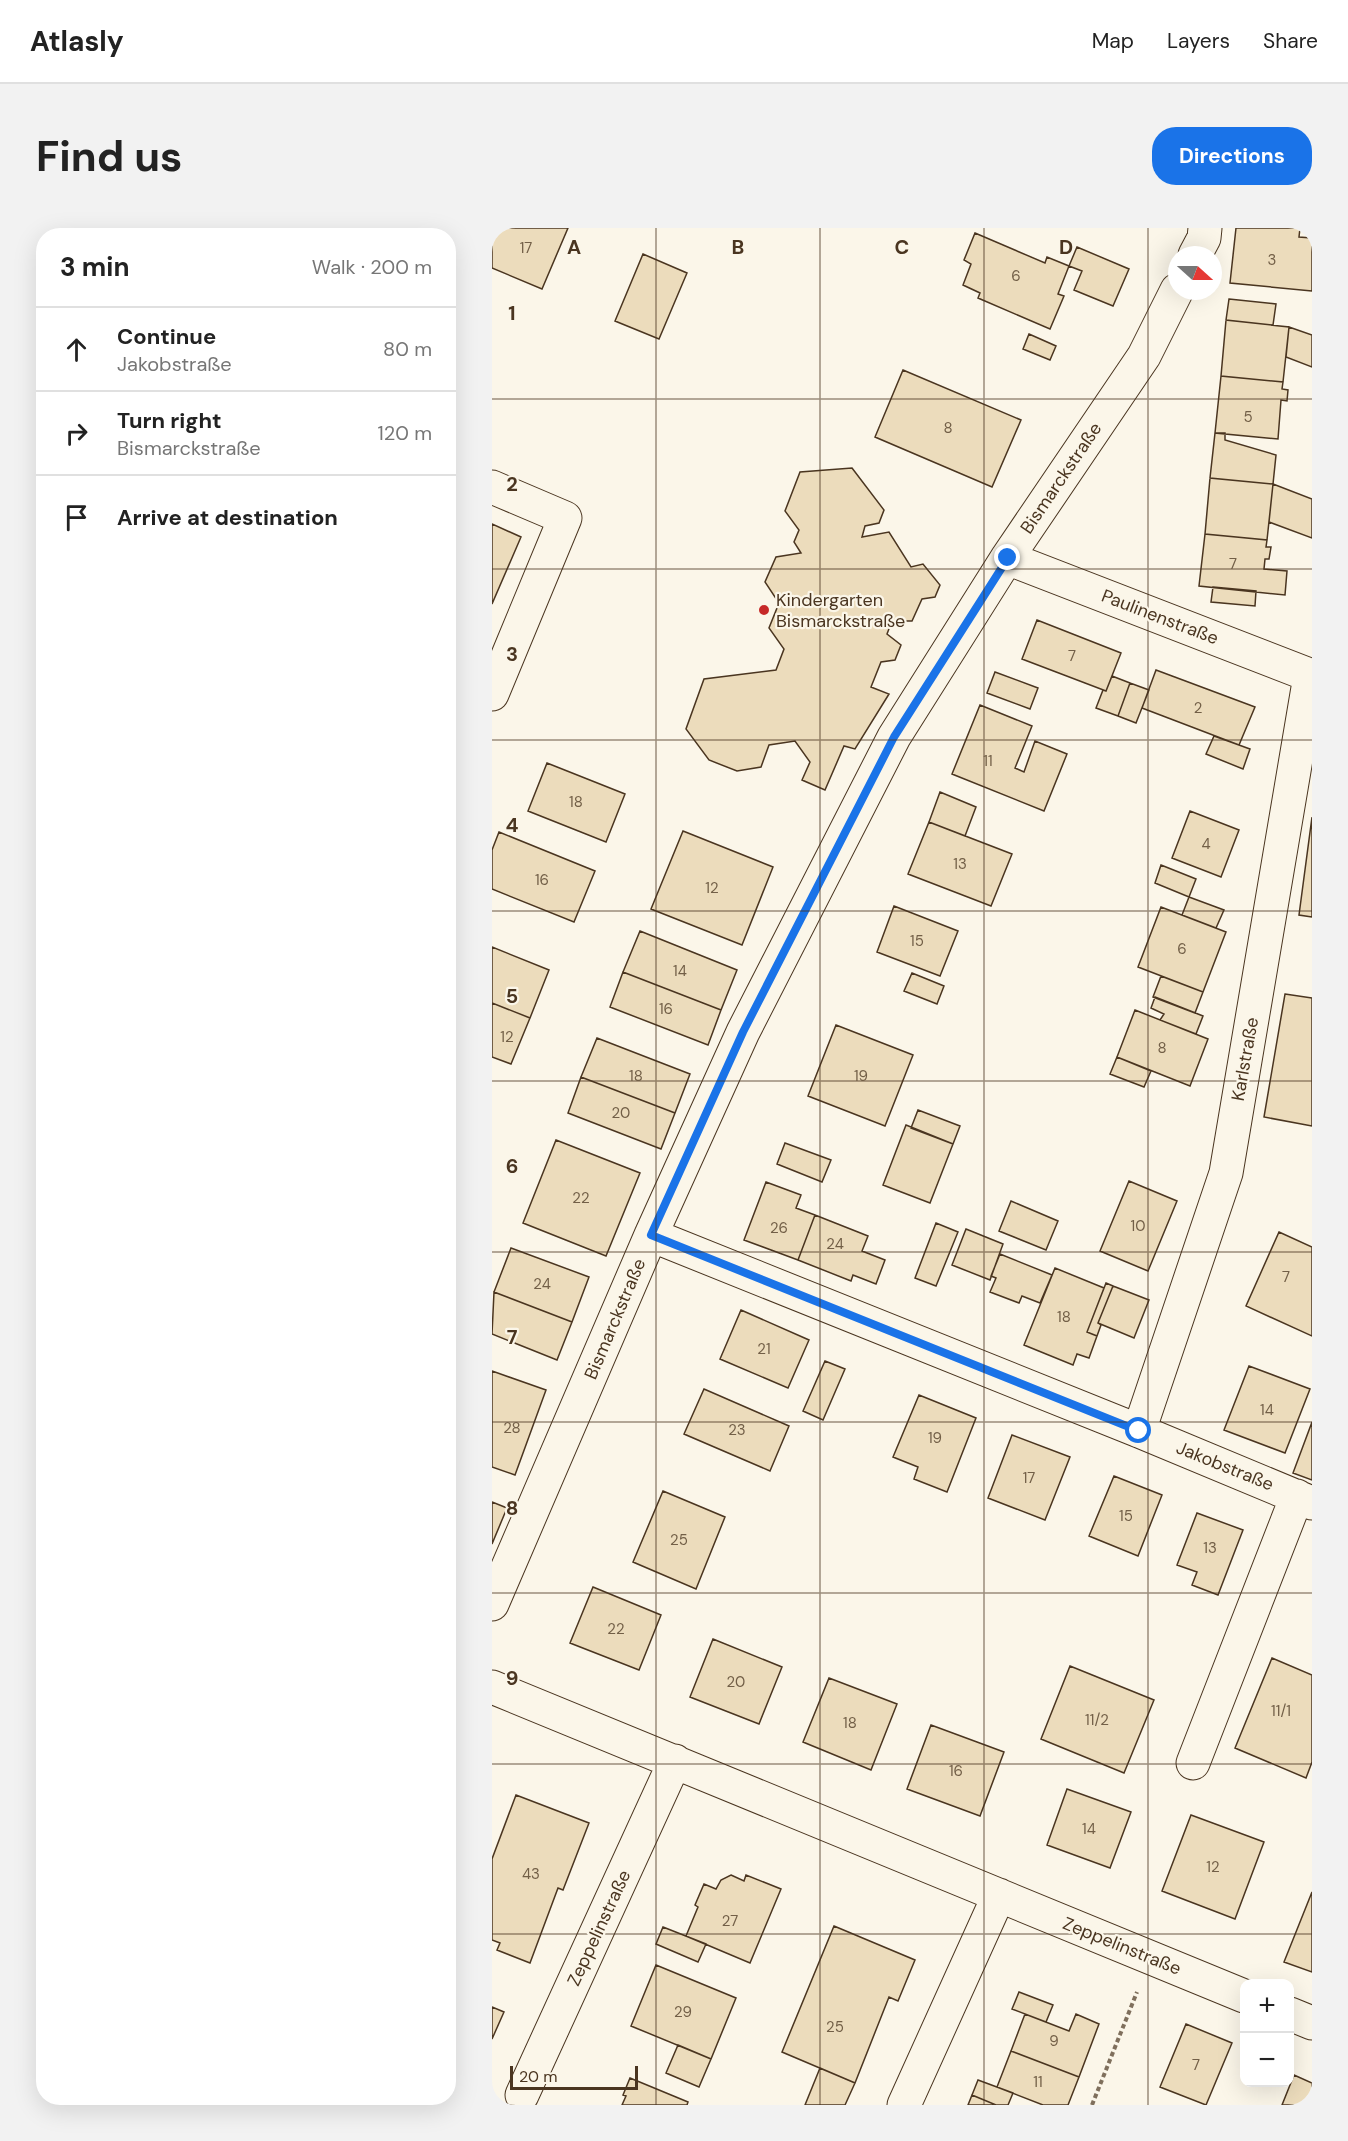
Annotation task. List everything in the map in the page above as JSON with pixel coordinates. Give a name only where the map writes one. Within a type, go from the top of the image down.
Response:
[{"type":"street","points":[[1200,246],[1204,238],[1205,228]]},
{"type":"street","name":"Bismarckstraße","points":[[492,1604],[651,1235],[743,1032],[894,737],[1008,558],[1144,356],[1172,300]]},
{"type":"street","points":[[492,487],[565,518],[492,694]]},
{"type":"street","name":"Paulinenstraße","points":[[1008,558],[1311,676]]},
{"type":"street","name":"Karlstraße","points":[[1139,1431],[1226,1173],[1311,676]]},
{"type":"street","name":"Jakobstraße","points":[[651,1235],[1305,1500],[1193,1763]]},
{"type":"street","name":"Zeppelinstraße","points":[[492,1687],[1240,1993]]},
{"type":"street","name":"Zeppelinstraße","points":[[522,2095],[675,1761]]},
{"type":"street","points":[[904,2105],[999,1895]]},
{"type":"street","points":[[1294,2016],[1312,2023]]},
{"type":"path","points":[[1092,2105],[1151,1958]]},
{"type":"building","points":[[492,228],[568,228],[542,289],[492,268]]},
{"type":"building","points":[[1236,228],[1300,228],[1299,237],[1312,238],[1312,291],[1230,283]]},
{"type":"building","points":[[975,233],[1045,263],[1047,257],[1069,266],[1058,294],[1064,296],[1050,329],[978,298],[980,293],[963,285],[971,264],[964,260]]},
{"type":"building","points":[[1077,247],[1129,269],[1113,306],[1074,290],[1082,271],[1069,266]]},
{"type":"building","points":[[643,254],[687,273],[659,339],[615,321]]},
{"type":"building","points":[[1229,299],[1276,304],[1273,325],[1226,320]]},
{"type":"building","points":[[1226,320],[1289,327],[1283,382],[1221,376]]},
{"type":"building","points":[[1289,327],[1312,335],[1312,367],[1286,357]]},
{"type":"building","points":[[1029,334],[1056,346],[1050,360],[1023,349]]},
{"type":"building","points":[[903,370],[1021,420],[992,487],[875,437]]},
{"type":"building","points":[[1221,376],[1283,382],[1282,389],[1288,390],[1287,401],[1281,400],[1278,439],[1215,433]]},
{"type":"building","points":[[1215,433],[1225,433],[1225,440],[1276,455],[1273,484],[1210,478]]},
{"type":"building","points":[[852,468],[884,510],[879,523],[865,526],[862,537],[889,532],[911,567],[923,564],[940,585],[935,597],[922,599],[912,621],[892,621],[887,634],[901,645],[895,660],[881,662],[871,687],[889,694],[855,749],[844,746],[825,790],[802,780],[810,762],[795,741],[769,745],[761,767],[737,771],[709,760],[686,729],[704,679],[776,670],[784,649],[769,628],[779,603],[765,582],[776,557],[801,553],[794,542],[799,530],[785,511],[800,472]]},
{"type":"building","points":[[1210,478],[1273,484],[1267,540],[1205,534]]},
{"type":"building","points":[[1273,484],[1312,499],[1312,538],[1269,522]]},
{"type":"building","points":[[492,524],[521,537],[492,604]]},
{"type":"building","points":[[1205,534],[1267,540],[1266,547],[1271,547],[1269,559],[1265,559],[1264,569],[1287,571],[1285,595],[1199,586]]},
{"type":"building","points":[[1213,587],[1256,591],[1255,606],[1211,602]]},
{"type":"building","points":[[1037,620],[1121,653],[1106,691],[1022,659]]},
{"type":"building","points":[[1156,670],[1255,707],[1239,745],[1142,708]]},
{"type":"building","points":[[995,672],[1038,688],[1030,709],[987,693]]},
{"type":"building","points":[[1112,676],[1130,683],[1118,716],[1096,708]]},
{"type":"building","points":[[1130,683],[1149,690],[1136,723],[1118,716]]},
{"type":"building","points":[[980,705],[1032,726],[1015,768],[1024,772],[1035,741],[1067,754],[1044,811],[952,774]]},
{"type":"building","points":[[1214,736],[1250,749],[1243,769],[1206,754]]},
{"type":"building","points":[[547,763],[625,794],[606,842],[528,811]]},
{"type":"building","points":[[940,792],[976,807],[965,836],[929,822]]},
{"type":"building","points":[[1190,811],[1239,830],[1221,877],[1172,858]]},
{"type":"building","points":[[1312,817],[1312,917],[1299,915]]},
{"type":"building","points":[[929,822],[1012,854],[991,906],[908,874]]},
{"type":"building","points":[[683,831],[773,867],[742,945],[651,909]]},
{"type":"building","points":[[499,832],[595,871],[574,922],[492,889],[492,850]]},
{"type":"building","points":[[1161,865],[1196,879],[1189,897],[1155,883]]},
{"type":"building","points":[[1189,897],[1224,910],[1216,928],[1182,915]]},
{"type":"building","points":[[894,906],[958,931],[940,976],[877,952]]},
{"type":"building","points":[[1161,907],[1226,932],[1203,992],[1138,967]]},
{"type":"building","points":[[640,931],[737,970],[721,1010],[623,972]]},
{"type":"building","points":[[492,947],[549,970],[530,1018],[492,1003]]},
{"type":"building","points":[[623,972],[721,1010],[708,1045],[610,1007]]},
{"type":"building","points":[[912,973],[944,986],[937,1004],[904,991]]},
{"type":"building","points":[[1161,976],[1203,992],[1195,1013],[1153,997]]},
{"type":"building","points":[[1285,994],[1312,998],[1312,1126],[1264,1117]]},
{"type":"building","points":[[1155,997],[1203,1016],[1196,1034],[1160,1020],[1164,1014],[1151,1008]]},
{"type":"building","points":[[492,1003],[530,1018],[511,1064],[492,1057]]},
{"type":"building","points":[[1135,1010],[1208,1039],[1190,1086],[1117,1057]]},
{"type":"building","points":[[836,1025],[913,1055],[885,1126],[808,1096]]},
{"type":"building","points":[[597,1038],[690,1074],[675,1113],[581,1077]]},
{"type":"building","points":[[1117,1057],[1151,1071],[1144,1087],[1110,1074]]},
{"type":"building","points":[[581,1077],[675,1113],[661,1149],[568,1113]]},
{"type":"building","points":[[918,1110],[960,1126],[953,1144],[911,1128]]},
{"type":"building","points":[[906,1125],[953,1144],[930,1203],[883,1185]]},
{"type":"building","points":[[556,1140],[640,1173],[606,1256],[523,1223]]},
{"type":"building","points":[[785,1143],[831,1160],[822,1182],[777,1164]]},
{"type":"building","points":[[1129,1181],[1177,1201],[1148,1271],[1100,1251]]},
{"type":"building","points":[[766,1182],[801,1195],[796,1208],[815,1215],[798,1260],[744,1240]]},
{"type":"building","points":[[1011,1201],[1058,1221],[1046,1250],[999,1231]]},
{"type":"building","points":[[815,1215],[868,1236],[862,1251],[885,1260],[876,1284],[853,1275],[851,1281],[798,1260]]},
{"type":"building","points":[[936,1223],[958,1232],[936,1286],[915,1278]]},
{"type":"building","points":[[966,1229],[1003,1244],[990,1280],[952,1265]]},
{"type":"building","points":[[1279,1232],[1312,1247],[1312,1336],[1246,1306]]},
{"type":"building","points":[[511,1248],[589,1277],[572,1322],[494,1292]]},
{"type":"building","points":[[1000,1254],[1052,1275],[1040,1303],[1022,1296],[1019,1303],[990,1292],[996,1278],[991,1276]]},
{"type":"building","points":[[1055,1268],[1104,1288],[1087,1332],[1097,1336],[1089,1358],[1077,1354],[1073,1365],[1024,1345]]},
{"type":"building","points":[[1106,1283],[1113,1286],[1098,1323],[1101,1325],[1097,1336],[1087,1332]]},
{"type":"building","points":[[1113,1286],[1149,1300],[1134,1338],[1098,1323]]},
{"type":"building","points":[[494,1292],[572,1322],[557,1360],[492,1334]]},
{"type":"building","points":[[741,1310],[809,1340],[788,1388],[720,1359]]},
{"type":"building","points":[[825,1361],[845,1369],[823,1420],[803,1411]]},
{"type":"building","points":[[1249,1366],[1310,1389],[1285,1453],[1224,1430]]},
{"type":"building","points":[[492,1371],[546,1390],[515,1475],[492,1467]]},
{"type":"building","points":[[704,1389],[789,1426],[770,1471],[684,1434]]},
{"type":"building","points":[[919,1395],[976,1418],[947,1492],[914,1479],[918,1467],[893,1457]]},
{"type":"building","points":[[1312,1422],[1312,1480],[1293,1473]]},
{"type":"building","points":[[1012,1435],[1070,1457],[1045,1520],[988,1498]]},
{"type":"building","points":[[1114,1476],[1162,1495],[1138,1556],[1089,1536]]},
{"type":"building","points":[[663,1491],[725,1517],[696,1589],[633,1562]]},
{"type":"building","points":[[492,1502],[507,1508],[492,1544]]},
{"type":"building","points":[[1197,1513],[1243,1530],[1218,1595],[1192,1585],[1197,1572],[1177,1565]]},
{"type":"building","points":[[593,1587],[661,1615],[639,1670],[570,1643]]},
{"type":"building","points":[[713,1639],[782,1667],[759,1724],[690,1697]]},
{"type":"building","points":[[1272,1658],[1312,1675],[1312,1762],[1306,1778],[1235,1748]]},
{"type":"building","points":[[1070,1666],[1154,1700],[1124,1773],[1041,1739]]},
{"type":"building","points":[[829,1678],[897,1704],[871,1770],[803,1742]]},
{"type":"building","points":[[931,1725],[1004,1752],[980,1816],[907,1789]]},
{"type":"building","points":[[1067,1789],[1131,1812],[1110,1868],[1047,1845]]},
{"type":"building","points":[[516,1795],[589,1823],[563,1890],[558,1888],[530,1963],[497,1950],[500,1943],[492,1940],[492,1859]]},
{"type":"building","points":[[1191,1815],[1264,1842],[1235,1919],[1162,1891]]},
{"type":"building","points":[[731,1875],[744,1881],[746,1875],[781,1889],[750,1963],[686,1936],[698,1907],[695,1905],[704,1884],[716,1889],[721,1880]]},
{"type":"building","points":[[1312,1892],[1312,1972],[1284,1962]]},
{"type":"building","points":[[834,1926],[915,1960],[898,2001],[889,1997],[855,2083],[782,2052]]},
{"type":"building","points":[[663,1927],[706,1944],[698,1962],[656,1944]]},
{"type":"building","points":[[656,1965],[736,1998],[711,2059],[631,2026]]},
{"type":"building","points":[[1019,1992],[1053,2005],[1046,2022],[1012,2009]]},
{"type":"building","points":[[492,2007],[504,2012],[492,2039]]},
{"type":"building","points":[[1025,2014],[1069,2031],[1076,2014],[1099,2024],[1079,2077],[1011,2051]]},
{"type":"building","points":[[1186,2024],[1232,2043],[1206,2105],[1160,2087]]},
{"type":"building","points":[[678,2045],[711,2059],[699,2087],[666,2073]]},
{"type":"building","points":[[1011,2051],[1079,2077],[1068,2105],[1043,2105],[997,2087]]},
{"type":"building","points":[[820,2068],[855,2083],[845,2105],[805,2105]]},
{"type":"building","points":[[1294,2075],[1312,2083],[1312,2105],[1282,2105],[1289,2087],[1294,2087]]},
{"type":"building","points":[[630,2078],[688,2102],[687,2105],[622,2105],[626,2096],[623,2095]]},
{"type":"building","points":[[978,2080],[1013,2093],[1008,2105],[996,2105],[972,2095]]},
{"type":"building","points":[[972,2095],[996,2105],[968,2105]]},
{"type":"place","name":"Kindergarten Bismarckstraße","points":[[764,610]]},
{"type":"route","points":[[1008,558],[894,737],[743,1032],[651,1235],[1139,1431]]}]
